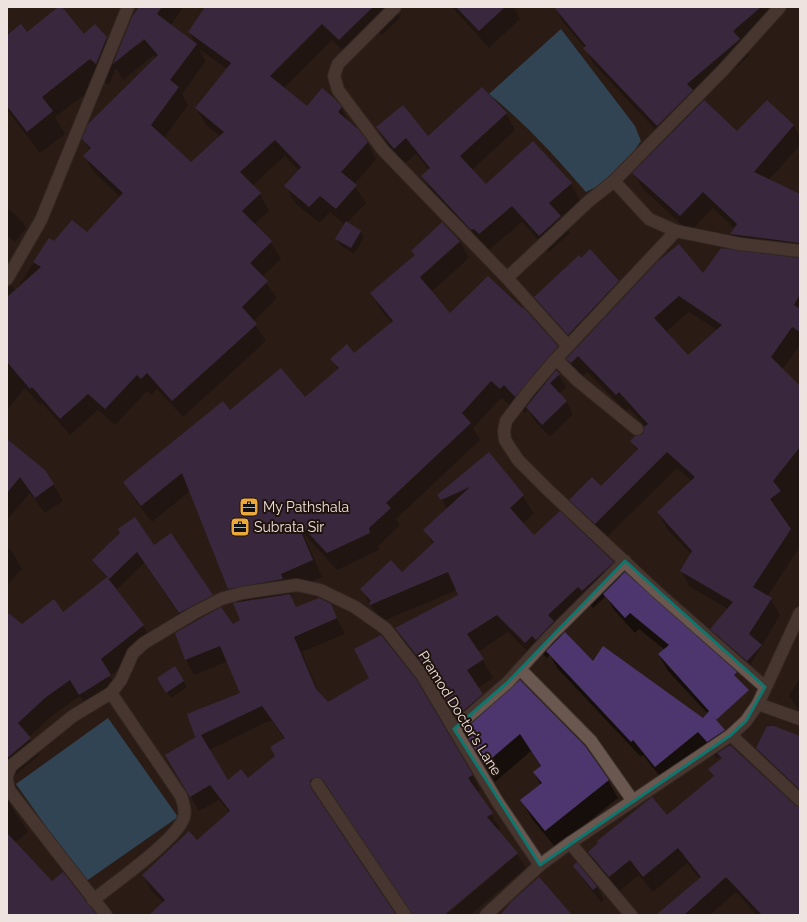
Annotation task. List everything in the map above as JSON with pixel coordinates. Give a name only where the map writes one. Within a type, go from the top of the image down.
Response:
[{"type":"street","points":[[7,279],[41,220],[128,7]]},
{"type":"street","points":[[395,7],[338,64],[334,76],[338,90],[383,150],[507,278],[568,346]]},
{"type":"street","points":[[507,278],[589,201],[614,181],[724,69],[780,7]]},
{"type":"street","points":[[614,181],[649,219],[676,231],[740,244],[800,251]]},
{"type":"street","points":[[676,231],[556,359],[506,421],[504,431],[511,452],[523,465],[625,561],[765,687]]},
{"type":"street","points":[[556,359],[577,380],[637,429]]},
{"type":"street","points":[[454,729],[520,669],[549,637],[625,561]]},
{"type":"street","name":"Pramod Doctor's Lane","points":[[7,776],[11,766],[73,716],[112,693],[121,680],[133,653],[144,644],[194,613],[221,599],[242,593],[297,585],[320,590],[348,604],[386,629],[422,675],[497,801],[540,865]]},
{"type":"street","points":[[486,915],[540,865],[570,843],[732,735],[746,721],[758,704],[799,617]]},
{"type":"street","points":[[520,669],[590,740],[634,801]]},
{"type":"street","points":[[93,900],[165,842],[177,830],[184,817],[184,807],[181,796],[112,693]]},
{"type":"street","points":[[758,704],[800,719]]},
{"type":"street","points":[[732,735],[800,800]]},
{"type":"street","points":[[7,780],[9,790],[106,915]]},
{"type":"street","points":[[317,784],[405,915]]},
{"type":"street","points":[[570,843],[631,915]]},
{"type":"highlighted area","points":[[625,561],[765,687],[746,721],[731,735],[540,865],[454,729],[508,682]]},
{"type":"water","points":[[561,29],[635,126],[641,141],[615,177],[586,192],[540,141],[489,94]]},
{"type":"water","points":[[108,718],[178,817],[85,882],[16,784]]},
{"type":"building","points":[[58,7],[62,7],[84,34],[95,24],[107,37],[96,64],[90,59],[42,97],[53,111],[27,132],[7,106],[7,35],[21,24],[27,32]]},
{"type":"building","points":[[139,7],[162,7],[157,14],[197,44],[170,80],[179,87],[151,125],[191,162],[224,132],[195,108],[231,63],[188,32],[205,7],[373,7],[339,40],[322,24],[270,76],[307,106],[322,88],[342,107],[338,112],[358,129],[368,142],[341,172],[357,185],[336,209],[320,196],[309,207],[284,186],[301,167],[275,140],[240,172],[261,193],[242,211],[272,241],[250,263],[268,281],[242,307],[257,324],[172,401],[147,373],[141,379],[137,375],[105,409],[88,394],[60,419],[32,387],[30,389],[7,362],[7,297],[41,267],[33,262],[49,238],[54,241],[72,220],[87,232],[123,193],[83,156],[91,148],[82,139],[88,124],[158,55],[144,39],[113,64],[132,17]]},
{"type":"building","points":[[456,7],[505,7],[479,31]]},
{"type":"building","points":[[554,7],[761,7],[733,31],[740,39],[687,84],[693,90],[657,126],[583,48],[586,46]]},
{"type":"building","points":[[482,87],[507,113],[460,156],[486,184],[533,141],[572,183],[549,203],[561,216],[539,236],[512,206],[479,234],[474,229],[471,230],[421,176],[430,168],[406,138],[394,149],[376,127],[403,105],[428,136]]},
{"type":"building","points":[[704,100],[737,131],[767,100],[794,125],[754,172],[800,194],[800,243],[730,234],[737,224],[703,192],[680,216],[632,173]]},
{"type":"building","points":[[346,221],[361,231],[351,248],[335,239]]},
{"type":"building","points":[[442,222],[460,241],[420,277],[450,313],[488,276],[522,308],[523,307],[558,346],[515,397],[504,385],[500,389],[491,381],[462,413],[471,423],[386,503],[391,508],[369,528],[370,533],[327,553],[296,520],[313,560],[281,574],[283,579],[228,589],[182,473],[141,506],[123,482],[223,401],[230,410],[281,368],[305,397],[339,368],[330,359],[347,344],[354,353],[393,321],[370,293],[415,255],[411,251]]},
{"type":"building","points":[[679,244],[703,273],[721,248],[800,258],[800,294],[794,305],[800,309],[800,332],[792,327],[771,357],[800,386],[800,447],[773,481],[781,491],[770,499],[791,529],[753,587],[772,598],[749,634],[762,645],[747,661],[710,629],[733,602],[680,571],[692,551],[657,512],[695,477],[667,452],[595,524],[569,500],[592,477],[601,486],[638,449],[630,441],[635,436],[643,434],[644,427],[648,424],[619,392],[616,395],[578,356],[571,363],[566,359],[657,262]],"holes":[[[679,296],[722,325],[688,355],[654,318]]]},
{"type":"building","points":[[590,249],[619,281],[568,335],[534,297],[579,255],[581,258]]},
{"type":"building","points":[[556,370],[560,374],[550,383],[567,401],[542,425],[526,407]]},
{"type":"building","points":[[7,439],[45,470],[54,484],[35,498],[20,477],[7,493]]},
{"type":"building","points":[[489,452],[524,495],[510,508],[534,535],[560,511],[614,562],[582,591],[578,587],[548,615],[554,621],[536,640],[532,636],[525,643],[497,615],[467,634],[484,659],[467,670],[483,694],[456,717],[428,670],[395,628],[458,595],[448,572],[370,605],[369,603],[371,601],[360,589],[391,560],[402,572],[434,542],[423,530],[470,487],[441,500],[437,495]]},
{"type":"building","points":[[135,517],[154,545],[171,533],[213,595],[179,613],[137,552],[109,579],[92,560],[120,533],[118,529]]},
{"type":"building","points":[[625,572],[737,672],[734,675],[749,690],[716,720],[725,730],[707,742],[698,732],[655,767],[633,740],[631,742],[546,651],[565,632],[593,661],[603,646],[703,718],[709,711],[658,654],[669,645],[630,613],[625,618],[603,594]]},
{"type":"building","points":[[107,577],[144,625],[101,659],[111,675],[79,695],[70,680],[45,698],[18,723],[31,738],[7,758],[7,612],[22,624],[54,599],[63,612]]},
{"type":"building","points":[[290,594],[296,607],[319,598],[331,604],[337,618],[294,637],[316,689],[328,702],[369,678],[354,649],[381,635],[416,679],[473,775],[468,778],[493,813],[487,817],[518,853],[444,915],[412,915],[323,780],[317,777],[310,780],[311,788],[396,915],[149,915],[165,900],[142,875],[189,831],[197,840],[230,811],[210,785],[190,797],[165,755],[199,735],[195,737],[187,714],[240,693],[220,646],[185,660],[175,633],[221,607],[233,624],[240,620],[233,603]],"holes":[[[262,706],[285,738],[270,747],[275,756],[248,778],[241,769],[228,780],[201,735]]]},
{"type":"building","points":[[175,666],[184,681],[166,693],[157,678]]},
{"type":"building","points":[[520,680],[585,746],[609,780],[545,831],[520,800],[542,783],[533,772],[541,766],[520,734],[484,765],[464,730]]},
{"type":"building","points":[[767,726],[774,726],[800,736],[800,790],[756,748]]},
{"type":"building","points":[[730,745],[795,805],[800,807],[800,915],[762,915],[726,877],[684,915],[656,915],[701,877],[678,848],[643,877],[630,860],[609,877],[588,852],[598,843],[597,841],[652,797],[667,815],[714,776],[708,769],[722,758],[717,753]]},
{"type":"building","points":[[7,833],[52,881],[63,872],[97,915],[7,915]]},
{"type":"building","points":[[577,862],[597,887],[593,890],[573,866]]},
{"type":"building","points":[[539,877],[572,915],[500,915],[513,900]]},
{"type":"place","name":"My Pathshala","points":[[249,507]]},
{"type":"place","name":"Subrata Sir","points":[[240,527]]}]
